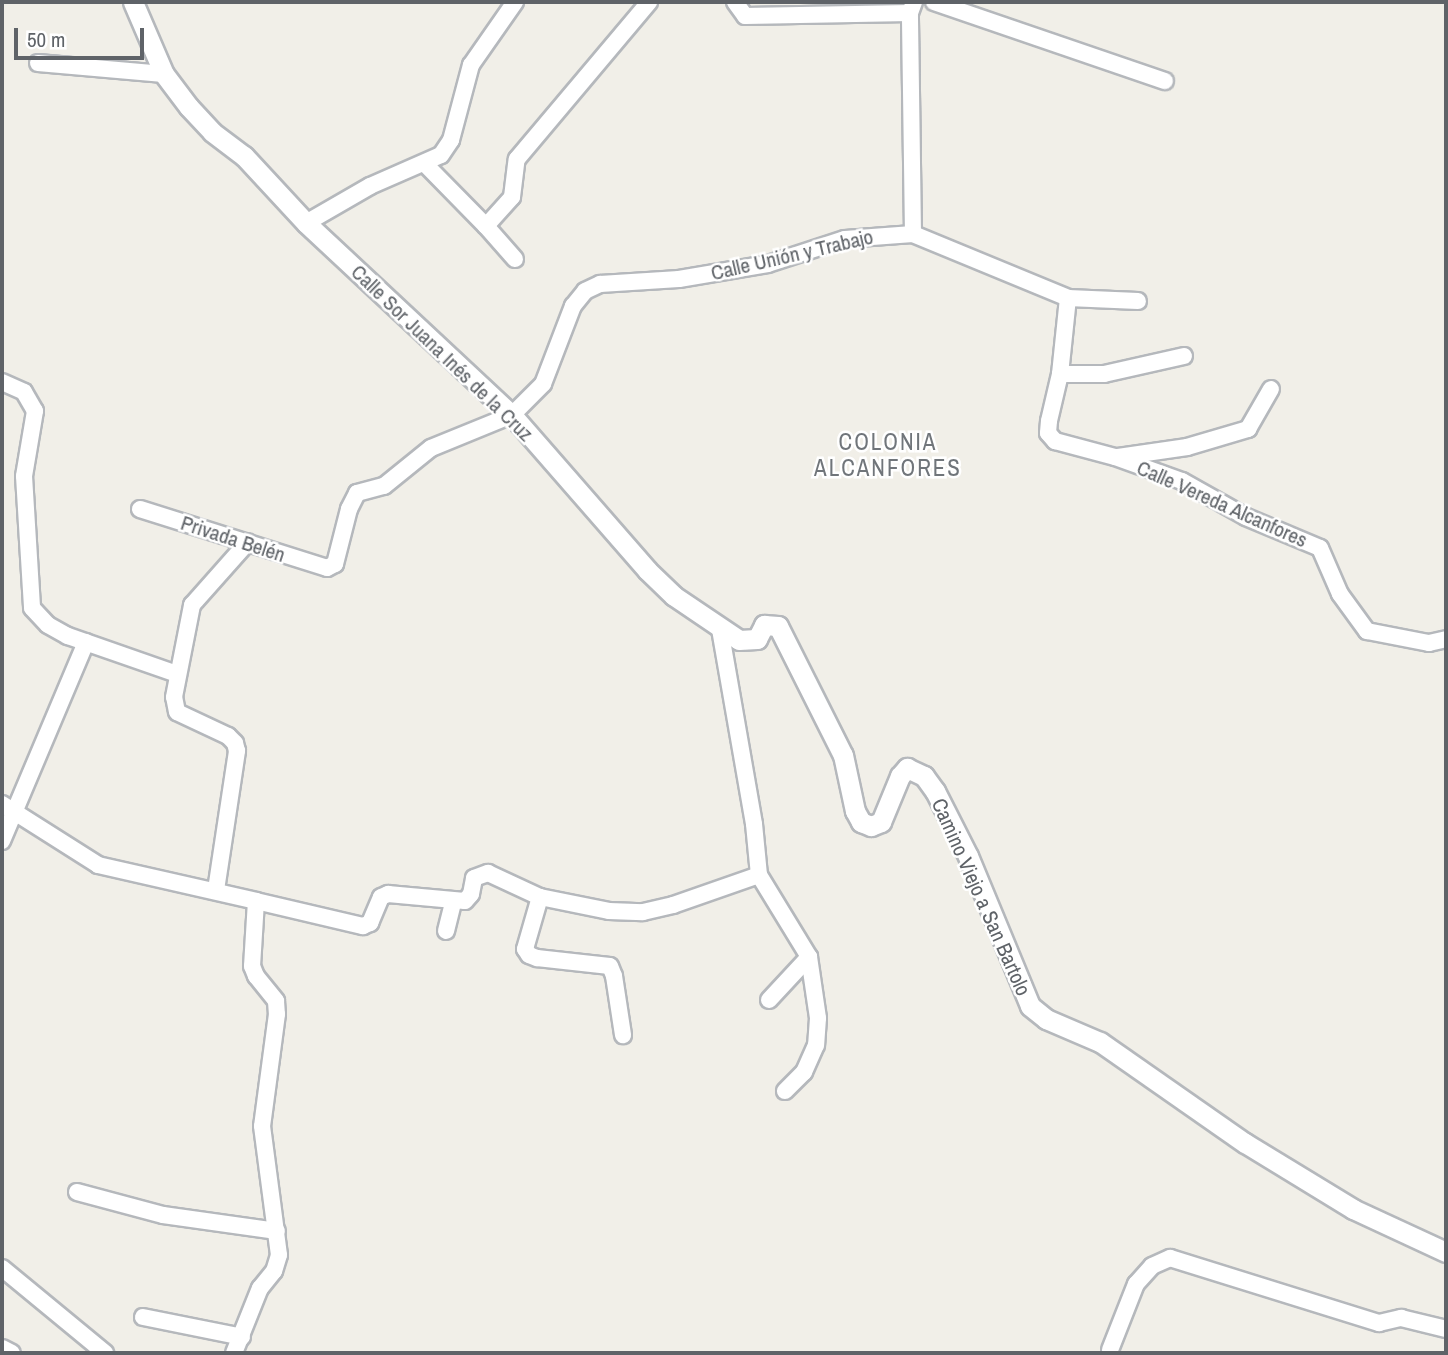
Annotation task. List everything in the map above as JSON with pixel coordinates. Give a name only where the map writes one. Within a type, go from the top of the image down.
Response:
[{"type":"street","name":"Calle Sor Juana Inés de la Cruz","points":[[133,2],[164,74],[212,132],[244,156],[306,223],[512,415],[647,570],[674,596],[720,629]]},
{"type":"street","points":[[306,223],[370,186],[441,155],[451,140],[471,65],[515,2]]},
{"type":"street","points":[[486,226],[512,197],[517,159],[649,2]]},
{"type":"street","points":[[735,2],[745,16],[912,7],[913,234],[1068,298],[1138,301]]},
{"type":"street","points":[[934,2],[1165,81]]},
{"type":"street","points":[[38,63],[164,74]]},
{"type":"street","points":[[425,164],[515,259]]},
{"type":"street","name":"Calle Unión y Trabajo","points":[[512,415],[544,384],[573,306],[585,291],[600,284],[679,279],[768,264],[845,239],[913,234]]},
{"type":"street","name":"Calle Vereda Alcanfores","points":[[1068,298],[1060,374],[1048,433],[1055,441],[1115,457],[1182,481],[1246,517],[1320,548],[1340,594],[1367,631],[1429,643],[1446,639]]},
{"type":"street","points":[[1060,374],[1104,374],[1184,356]]},
{"type":"street","points":[[2,382],[24,392],[35,411],[24,476],[32,608],[48,625],[86,642],[177,674]]},
{"type":"street","points":[[1115,457],[1187,447],[1248,429],[1271,389]]},
{"type":"street","name":"Privada Belén","points":[[140,509],[327,568],[335,564],[349,509],[357,493],[384,485],[431,448],[512,415]]},
{"type":"street","points":[[216,890],[237,751],[235,743],[228,736],[177,712],[174,697],[192,605],[248,542]]},
{"type":"street","name":"Camino Viejo a San Bartolo","points":[[720,629],[739,640],[752,641],[757,639],[764,625],[778,626],[843,755],[855,811],[861,822],[871,826],[881,822],[900,776],[907,768],[923,776],[935,791],[968,856],[1030,1006],[1046,1019],[1100,1042],[1245,1143],[1353,1209],[1446,1252]]},
{"type":"street","points":[[720,629],[754,824],[758,874],[808,957],[818,1018],[817,1045],[804,1072],[785,1091]]},
{"type":"street","points":[[2,841],[8,807],[86,642]]},
{"type":"street","points":[[8,807],[98,865],[216,890],[363,926],[370,923],[381,898],[388,894],[465,901],[471,894],[474,878],[488,873],[540,897],[609,911],[643,912],[673,905],[758,874]]},
{"type":"street","points":[[540,897],[526,949],[529,955],[610,966],[623,1035]]},
{"type":"street","points":[[233,1353],[242,1337],[260,1288],[274,1271],[279,1255],[262,1126],[277,1014],[276,1001],[256,976],[252,966],[257,901]]},
{"type":"street","points":[[446,931],[453,902]]},
{"type":"street","points":[[769,1000],[808,957]]},
{"type":"street","points":[[77,1192],[163,1215],[277,1231]]},
{"type":"street","points":[[1110,1350],[1136,1284],[1152,1266],[1170,1258],[1379,1323],[1402,1318],[1446,1329]]},
{"type":"street","points":[[2,1268],[105,1353]]},
{"type":"street","points":[[142,1317],[242,1337]]},
{"type":"street","points":[[2,1348],[12,1353]]},
{"type":"district","name":"COLONIA ALCANFORES","points":[[888,455]]}]
